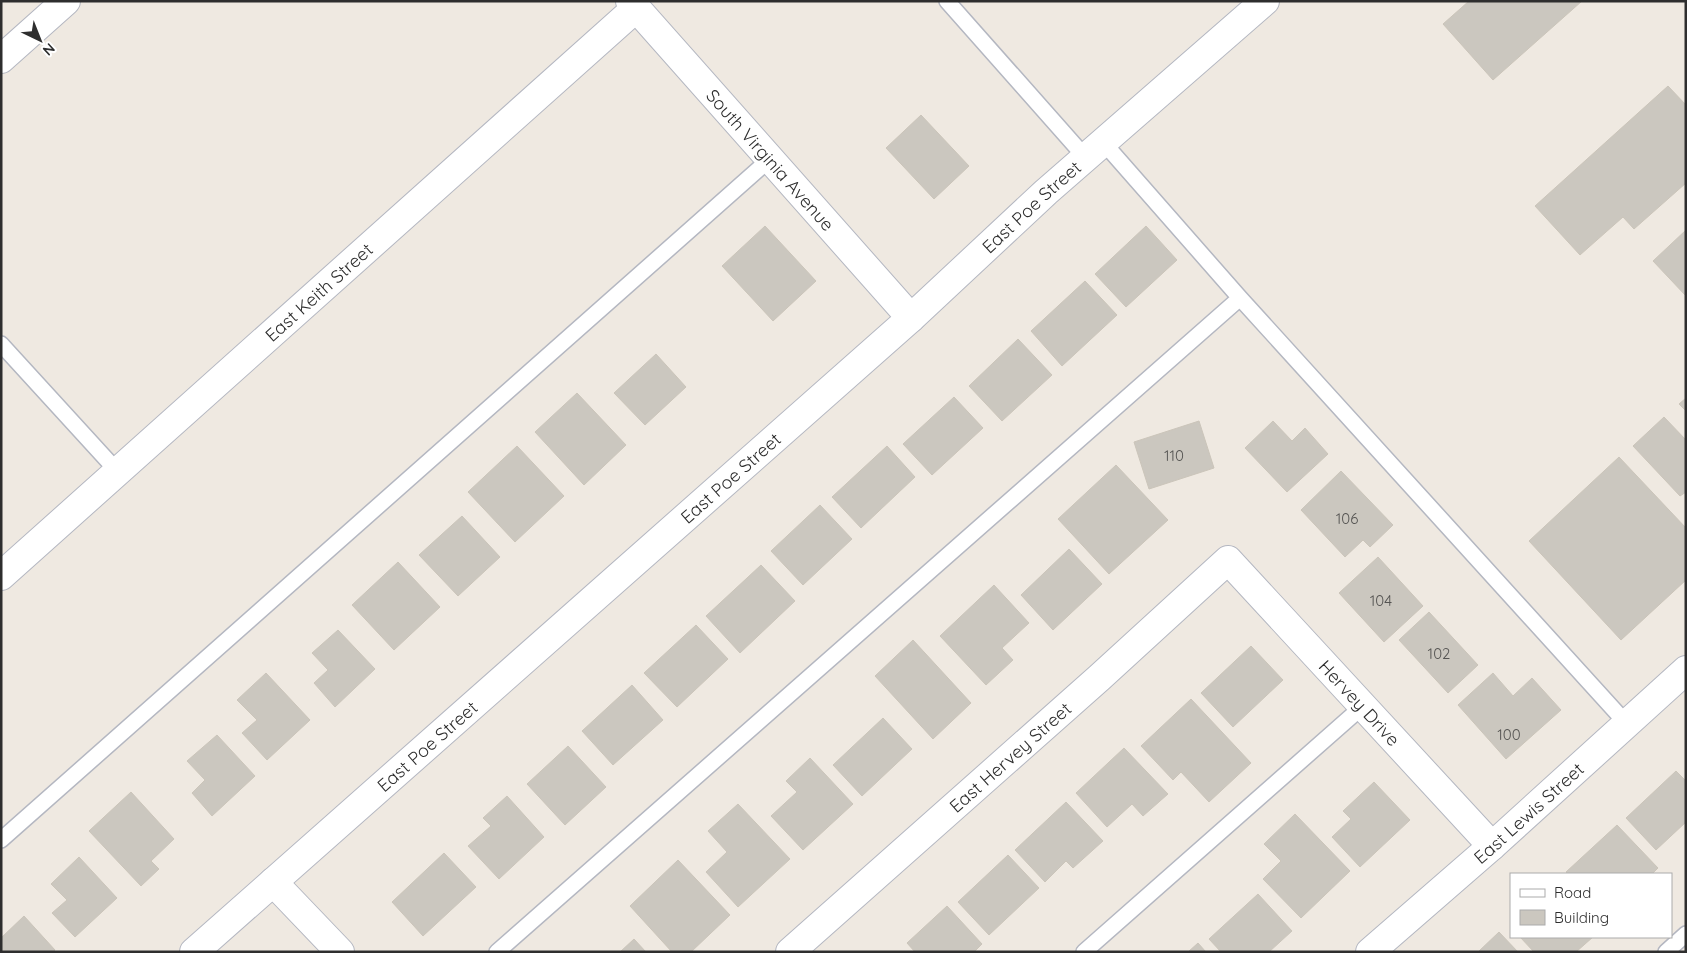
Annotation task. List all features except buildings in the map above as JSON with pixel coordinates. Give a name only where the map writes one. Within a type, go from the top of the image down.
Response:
[{"type":"street","points":[[1,59],[66,1]]},
{"type":"street","name":"East Poe Street","points":[[194,952],[912,318],[1046,192],[1265,1]]},
{"type":"street","name":"South Virginia Avenue","points":[[633,5],[912,318]]},
{"type":"street","name":"East Keith Street","points":[[1,576],[633,5]]},
{"type":"street","name":"Hervey Drive","points":[[1228,560],[1492,846]]},
{"type":"street","name":"East Hervey Street","points":[[790,952],[1099,678],[1228,560]]},
{"type":"street","name":"East Lewis Street","points":[[1370,952],[1492,846],[1686,670]]},
{"type":"street","points":[[273,882],[340,952]]},
{"type":"lane","points":[[947,1],[1240,298],[1627,724]]},
{"type":"lane","points":[[1,840],[770,159]]},
{"type":"lane","points":[[497,952],[1240,298]]},
{"type":"lane","points":[[1,344],[118,472]]},
{"type":"lane","points":[[1084,952],[1363,706]]},
{"type":"lane","points":[[1666,952],[1686,934]]}]
